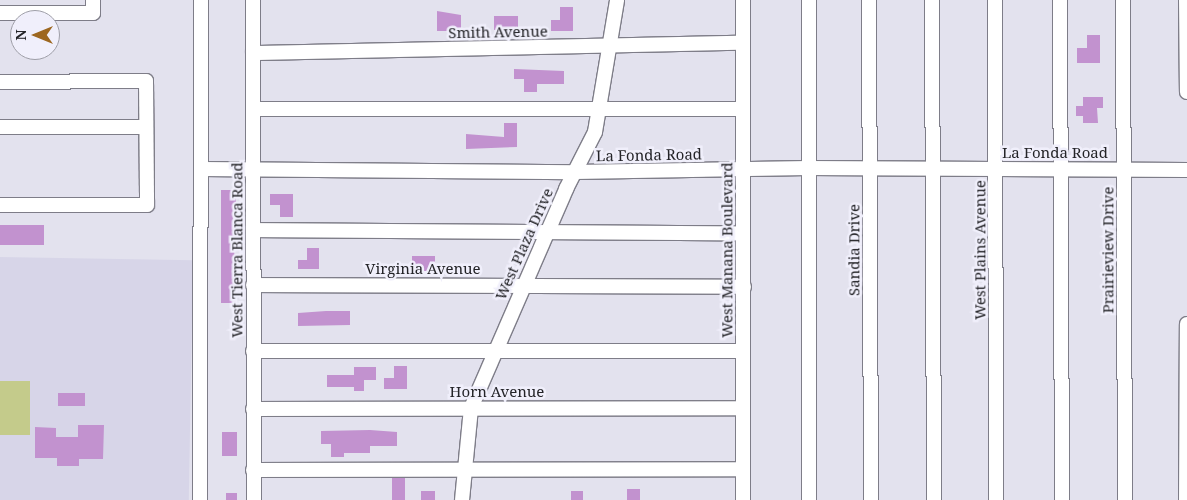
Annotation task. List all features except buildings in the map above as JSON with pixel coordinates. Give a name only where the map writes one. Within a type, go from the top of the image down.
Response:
[{"type":"street","points":[[0,13],[93,13],[93,0]]},
{"type":"street","points":[[200,500],[201,0]]},
{"type":"street","name":"West Tierra Blanca Road","points":[[253,0],[254,500]]},
{"type":"street","name":"West Plaza Drive","points":[[462,500],[471,408],[574,172],[595,132],[617,0]]},
{"type":"street","name":"West Manana Boulevard","points":[[742,0],[743,500]]},
{"type":"street","points":[[809,0],[809,500]]},
{"type":"street","name":"Sandia Drive","points":[[869,0],[870,500]]},
{"type":"street","points":[[932,0],[934,500]]},
{"type":"street","name":"West Plains Avenue","points":[[995,0],[997,169],[996,500]]},
{"type":"street","points":[[1060,0],[1062,500]]},
{"type":"street","name":"Prairieview Drive","points":[[1124,0],[1125,500]]},
{"type":"street","points":[[1186,0],[1187,92]]},
{"type":"street","name":"Smith Avenue","points":[[253,53],[742,43]]},
{"type":"street","points":[[0,82],[146,81],[147,205],[0,205]]},
{"type":"street","points":[[253,109],[743,109]]},
{"type":"street","points":[[0,128],[146,128]]},
{"type":"street","name":"La Fonda Road","points":[[202,169],[574,172],[808,168],[870,170],[1187,170]]},
{"type":"street","points":[[253,230],[743,233]]},
{"type":"street","name":"Virginia Avenue","points":[[253,285],[744,287]]},
{"type":"street","points":[[1186,500],[1187,324]]},
{"type":"street","points":[[253,352],[743,351]]},
{"type":"street","name":"Horn Avenue","points":[[253,409],[742,408]]},
{"type":"street","points":[[254,470],[742,469]]},
{"type":"shaded area","points":[[0,257],[193,260],[189,500],[0,500]]},
{"type":"green space","points":[[0,381],[30,381],[30,435],[0,435]]}]
